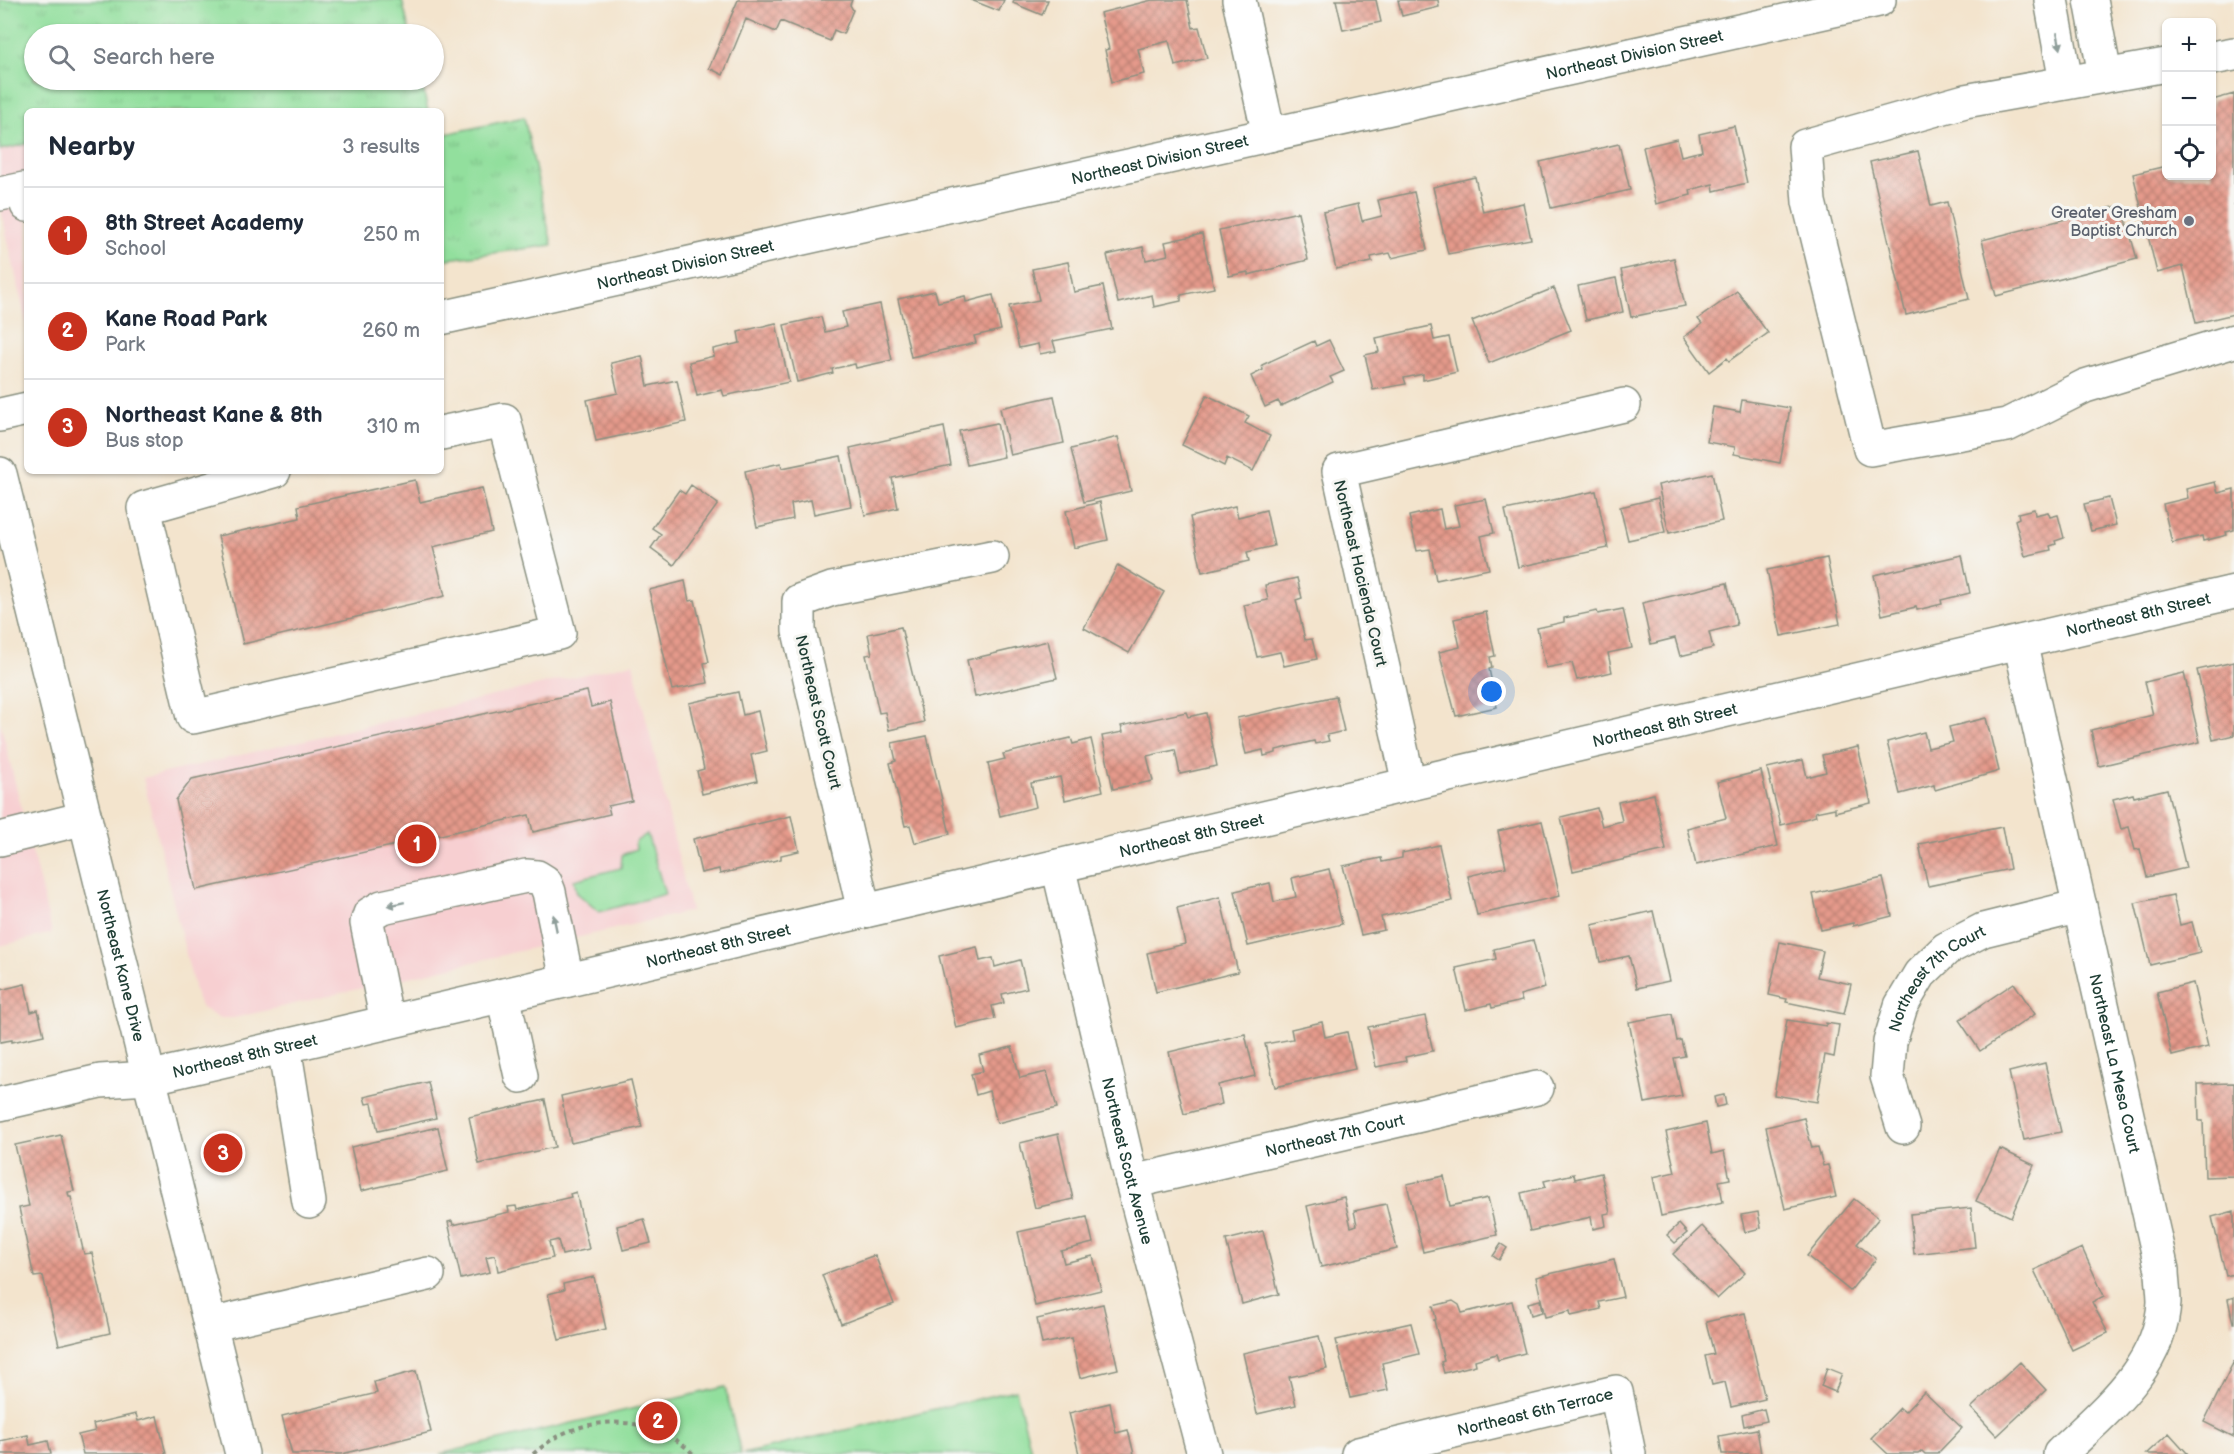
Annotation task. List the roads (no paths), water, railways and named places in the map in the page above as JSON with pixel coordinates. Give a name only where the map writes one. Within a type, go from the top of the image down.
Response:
[{"type":"street","points":[[1239,0],[1269,135]]},
{"type":"street","name":"Northeast Division Street","points":[[444,317],[1880,0]]},
{"type":"street","points":[[2051,0],[2066,82]]},
{"type":"street","points":[[2091,0],[2105,75]]},
{"type":"street","points":[[2216,57],[2234,54]]},
{"type":"street","points":[[2162,66],[1965,101],[1805,146],[1809,202],[1870,449],[2007,425],[2085,386],[2234,341]]},
{"type":"street","points":[[0,194],[24,189]]},
{"type":"street","name":"Northeast Hacienda Court","points":[[1409,784],[1339,471],[1624,405]]},
{"type":"street","points":[[0,415],[24,410]]},
{"type":"street","points":[[263,474],[144,508],[193,717],[559,633],[504,420],[444,432]]},
{"type":"street","name":"Northeast Kane Drive","points":[[0,474],[242,1454]]},
{"type":"street","name":"Northeast Scott Court","points":[[864,911],[799,631],[799,601],[832,589],[992,557]]},
{"type":"street","name":"Northeast 8th Street","points":[[0,1104],[100,1081],[148,1078],[2234,592]]},
{"type":"street","name":"Northeast La Mesa Court","points":[[2020,642],[2162,1270],[2164,1303],[2157,1335],[2143,1365],[2122,1393],[2060,1454]]},
{"type":"street","points":[[0,839],[84,818]]},
{"type":"street","name":"Northeast Scott Avenue","points":[[1058,866],[1132,1182],[1204,1454]]},
{"type":"street","points":[[387,1022],[367,923],[370,914],[382,907],[526,876],[537,877],[545,882],[549,892],[567,980]]},
{"type":"street","name":"Northeast 7th Court","points":[[1903,1127],[1887,1076],[1890,1042],[1900,1006],[1920,974],[1946,949],[1983,930],[2080,906]]},
{"type":"street","points":[[503,995],[521,1076]]},
{"type":"street","points":[[284,1046],[309,1202]]},
{"type":"street","name":"Northeast 7th Court","points":[[1132,1182],[1537,1088]]},
{"type":"street","points":[[210,1325],[428,1274]]},
{"type":"street","name":"Northeast 6th Terrace","points":[[1358,1454],[1616,1392],[1629,1454]]},
{"type":"place","name":"Greater Gresham Baptist Church","points":[[2189,221]]},
{"type":"place","name":"8th Street Academy","points":[[417,844]]},
{"type":"place","name":"Northeast Kane & 8th","points":[[223,1153]]},
{"type":"place","name":"Kane Road Park","points":[[658,1421]]}]
